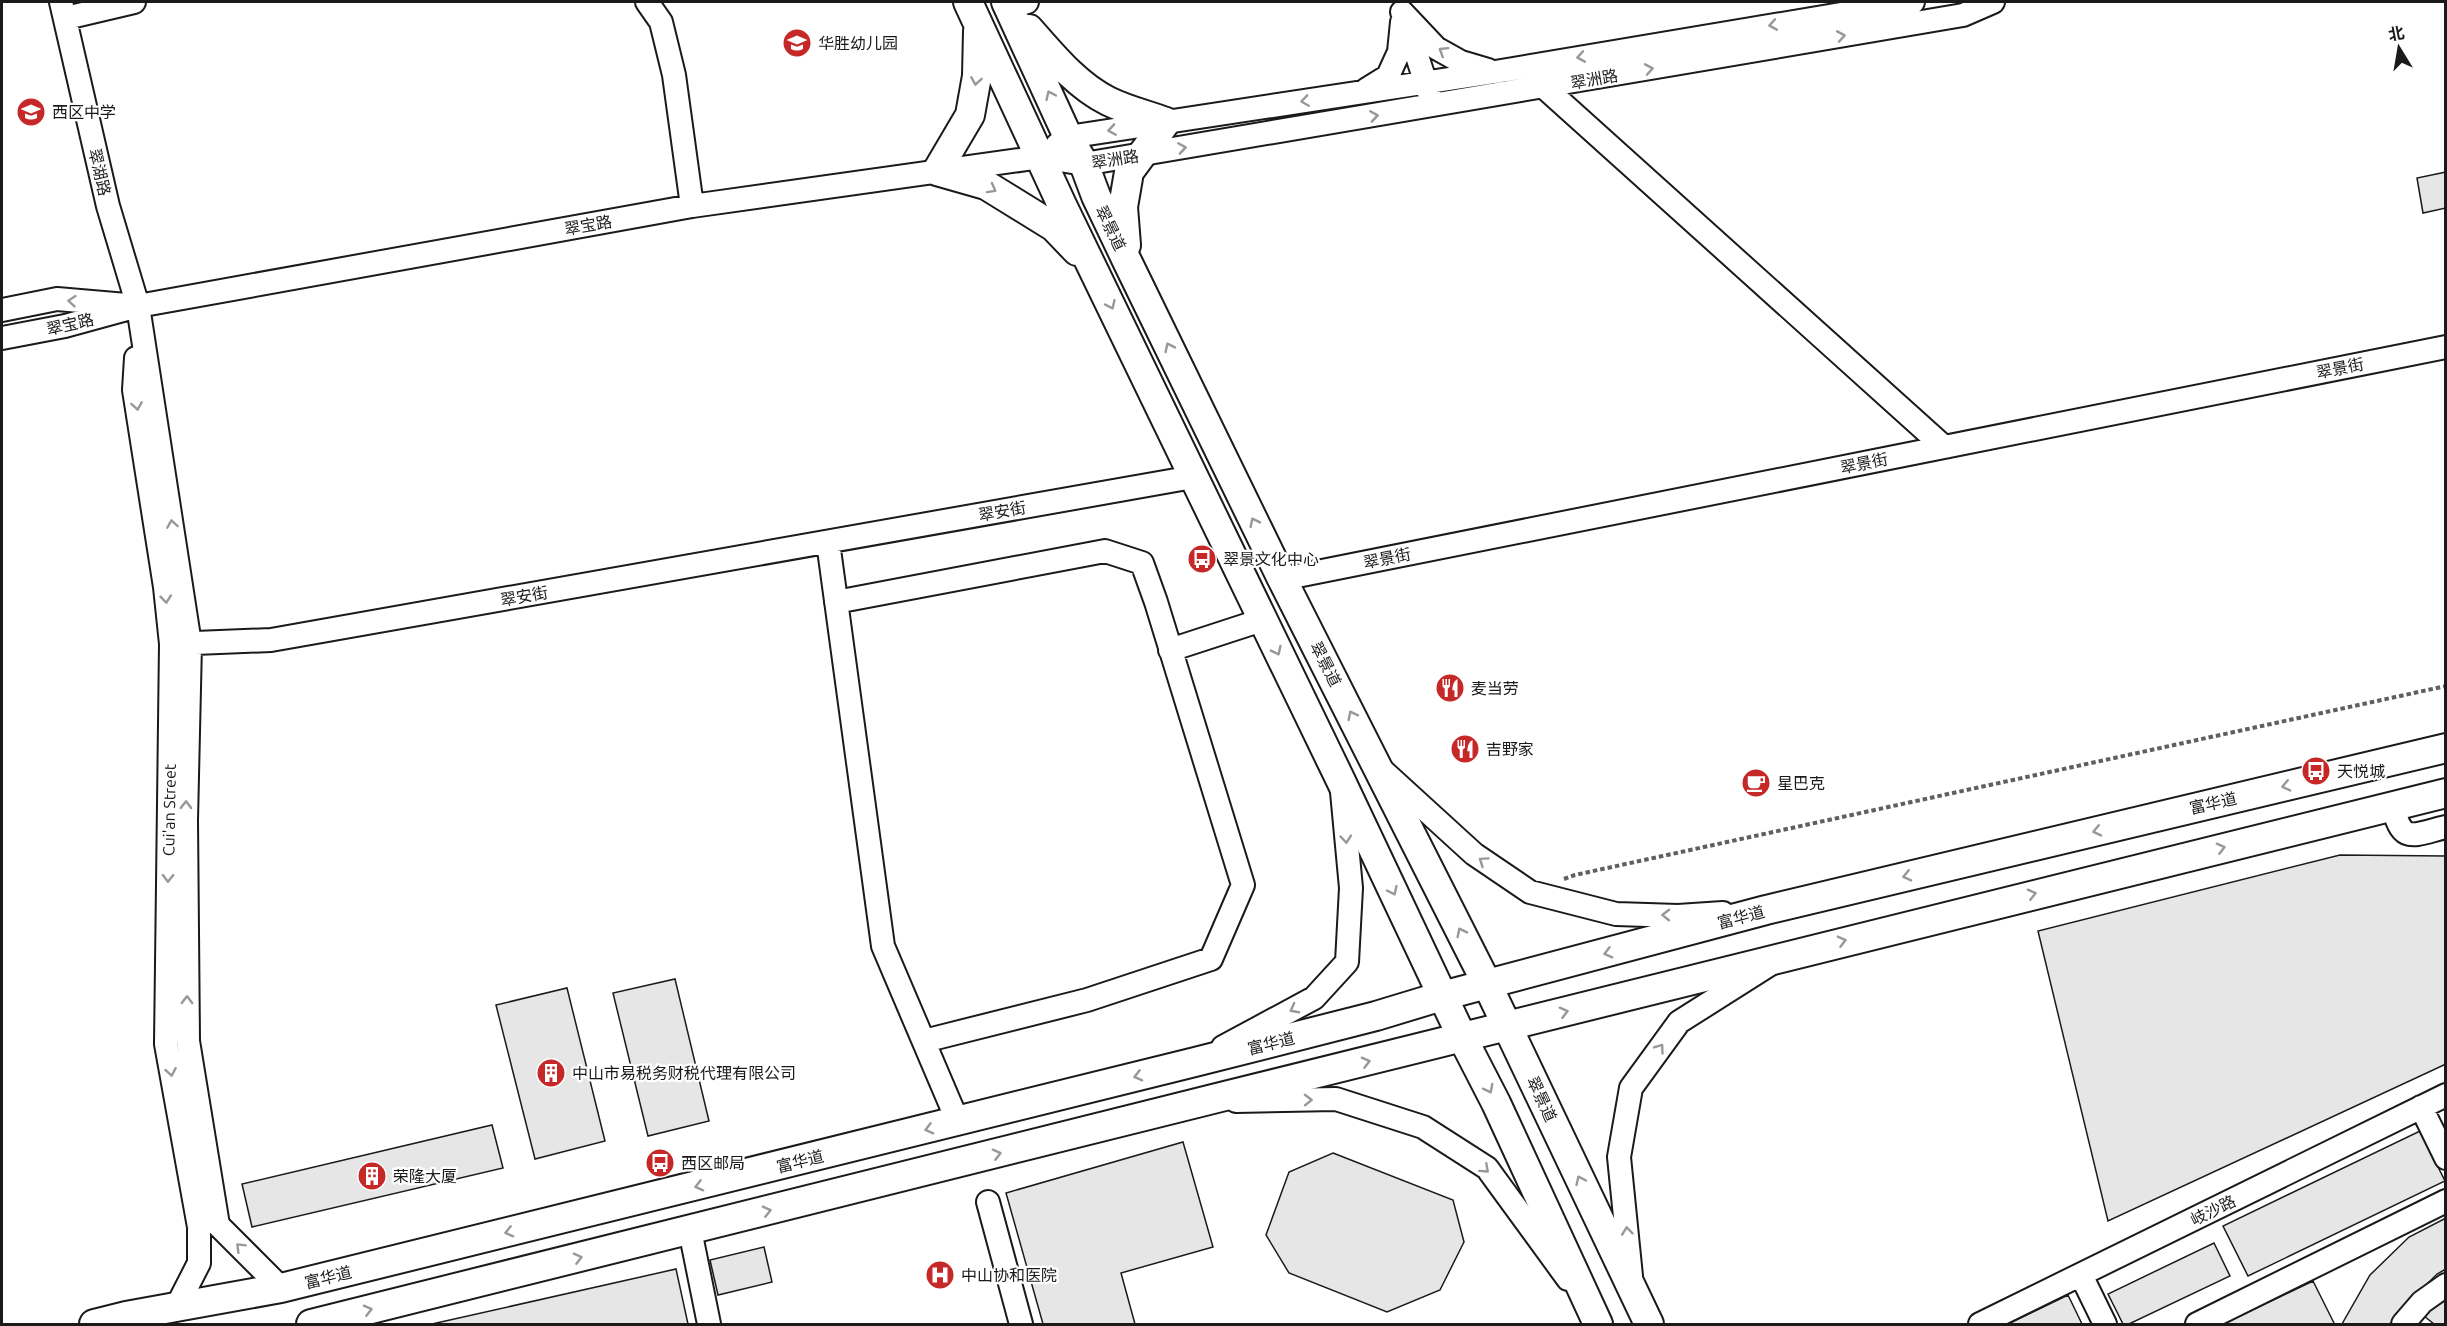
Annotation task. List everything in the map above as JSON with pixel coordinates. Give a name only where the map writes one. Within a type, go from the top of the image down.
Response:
[{"type":"main road","points":[[1014,4],[1056,60],[1085,86],[1108,101],[1166,122],[1129,172],[1123,207],[1127,261]]},
{"type":"main road","name":"翠景道","points":[[1014,4],[1068,137],[1084,164],[1096,196],[1127,261],[1282,579],[1487,984],[1649,1324]]},
{"type":"main road","points":[[973,12],[977,76],[970,115],[937,171],[986,185],[1018,204],[1054,227],[1094,269]]},
{"type":"main road","name":"翠景道","points":[[973,12],[1442,996],[1496,1102],[1593,1316]]},
{"type":"main road","name":"富华道","points":[[94,1324],[126,1316],[281,1288],[958,1122],[1376,1016],[1442,996],[1766,910],[2445,748]]},
{"type":"main road","points":[[311,1324],[1508,1027],[1785,955],[2445,793]]},
{"type":"street","points":[[63,10],[134,2]]},
{"type":"street","points":[[647,2],[662,22],[674,75],[693,206]]},
{"type":"street","name":"翠洲路","points":[[1041,157],[1068,137],[1495,72],[1820,9],[1913,2]]},
{"type":"street","name":"翠洲路","points":[[1041,157],[1084,164],[1140,155],[1963,15],[1993,2]]},
{"type":"street","points":[[1400,7],[1437,48],[1461,62],[1495,72]]},
{"type":"street","points":[[1400,7],[1427,82],[1432,107]]},
{"type":"street","points":[[1361,93],[1388,76],[1400,52],[1400,7]]},
{"type":"street","name":"翠湖路","points":[[63,10],[108,206],[138,306]]},
{"type":"street","points":[[1544,87],[1944,447]]},
{"type":"street","name":"翠宝路","points":[[2,338],[65,327],[138,306],[693,206],[1041,157]]},
{"type":"street","name":"翠宝路","points":[[2,310],[57,299],[138,306]]},
{"type":"street","points":[[138,306],[181,644]]},
{"type":"street","name":"翠景街","points":[[1282,579],[2445,347]]},
{"type":"street","name":"翠安街","points":[[181,644],[271,640],[1193,477]]},
{"type":"street","points":[[828,542],[884,946],[958,1122]]},
{"type":"street","points":[[836,602],[1105,550],[1142,563],[1243,885],[1211,959],[1087,1000],[924,1041]]},
{"type":"street","points":[[1170,650],[1263,620]]},
{"type":"street","name":"Cui'an Street","points":[[181,644],[186,820],[188,1041],[218,1225],[281,1288]]},
{"type":"street","name":"Cui'an Street","points":[[176,1308],[199,1263],[199,1227],[166,1044],[181,644]]},
{"type":"street","points":[[1379,767],[1474,854],[1530,892],[1616,914],[1678,916],[1766,910]]},
{"type":"street","points":[[1195,1062],[1314,998],[1347,962],[1351,888],[1341,781]]},
{"type":"street","points":[[2393,806],[2397,824],[2403,832],[2412,835],[2445,827]]},
{"type":"street","points":[[1633,1290],[1619,1157],[1631,1088],[1679,1022],[1785,955]]},
{"type":"street","name":"岐沙路","points":[[1980,1324],[2445,1095]]},
{"type":"street","points":[[1207,1101],[1336,1099],[1423,1127],[1487,1168],[1593,1316]]},
{"type":"street","points":[[2421,1107],[2445,1158]]},
{"type":"street","points":[[2197,1324],[2445,1201]]},
{"type":"street","points":[[988,1202],[1021,1324]]},
{"type":"street","points":[[690,1230],[709,1324]]},
{"type":"street","points":[[2081,1275],[2105,1324]]},
{"type":"street","points":[[2403,1324],[2422,1302],[2445,1285]]},
{"type":"path","points":[[1530,892],[1575,875],[2445,686]]},
{"type":"building","points":[[2446,172],[2446,208],[2423,213],[2417,178]]},
{"type":"building","points":[[2340,855],[2446,856],[2446,1064],[2108,1221],[2038,931]]},
{"type":"building","points":[[675,979],[709,1121],[648,1136],[613,993]]},
{"type":"building","name":"中山市易税务财税代理有限公司","points":[[567,988],[605,1141],[535,1159],[496,1005]]},
{"type":"building","name":"荣隆大厦","points":[[492,1125],[503,1168],[252,1227],[242,1184]]},
{"type":"building","points":[[2420,1131],[2445,1181],[2248,1276],[2223,1226]]},
{"type":"building","points":[[1183,1142],[1213,1247],[1121,1273],[1135,1324],[1043,1324],[1006,1193]]},
{"type":"building","points":[[1333,1153],[1453,1200],[1464,1242],[1440,1290],[1387,1312],[1289,1273],[1266,1235],[1289,1172]]},
{"type":"building","points":[[2446,1218],[2446,1269],[2437,1274],[2390,1324],[2342,1324],[2370,1275],[2409,1237]]},
{"type":"building","points":[[2214,1243],[2230,1276],[2129,1324],[2123,1324],[2108,1294]]},
{"type":"building","points":[[764,1247],[772,1282],[718,1295],[710,1260]]},
{"type":"building","points":[[676,1269],[688,1324],[432,1324]]},
{"type":"building","points":[[2313,1281],[2334,1323],[2223,1324]]},
{"type":"building","points":[[2068,1295],[2082,1324],[2008,1324]]},
{"type":"building","points":[[2441,1296],[2446,1300],[2446,1324],[2434,1324],[2424,1316]]},
{"type":"place","name":"华胜幼儿园","points":[[797,43]]},
{"type":"place","name":"西区中学","points":[[31,112]]},
{"type":"place","name":"翠景文化中心","points":[[1202,559]]},
{"type":"place","name":"麦当劳","points":[[1450,688]]},
{"type":"place","name":"吉野家","points":[[1465,749]]},
{"type":"place","name":"天悦城","points":[[2316,771]]},
{"type":"place","name":"星巴克","points":[[1756,783]]},
{"type":"place","name":"中山市易税务财税代理有限公司","points":[[551,1073]]},
{"type":"place","name":"西区邮局","points":[[660,1163]]},
{"type":"place","name":"荣隆大厦","points":[[372,1176]]},
{"type":"place","name":"中山协和医院","points":[[940,1275]]}]
